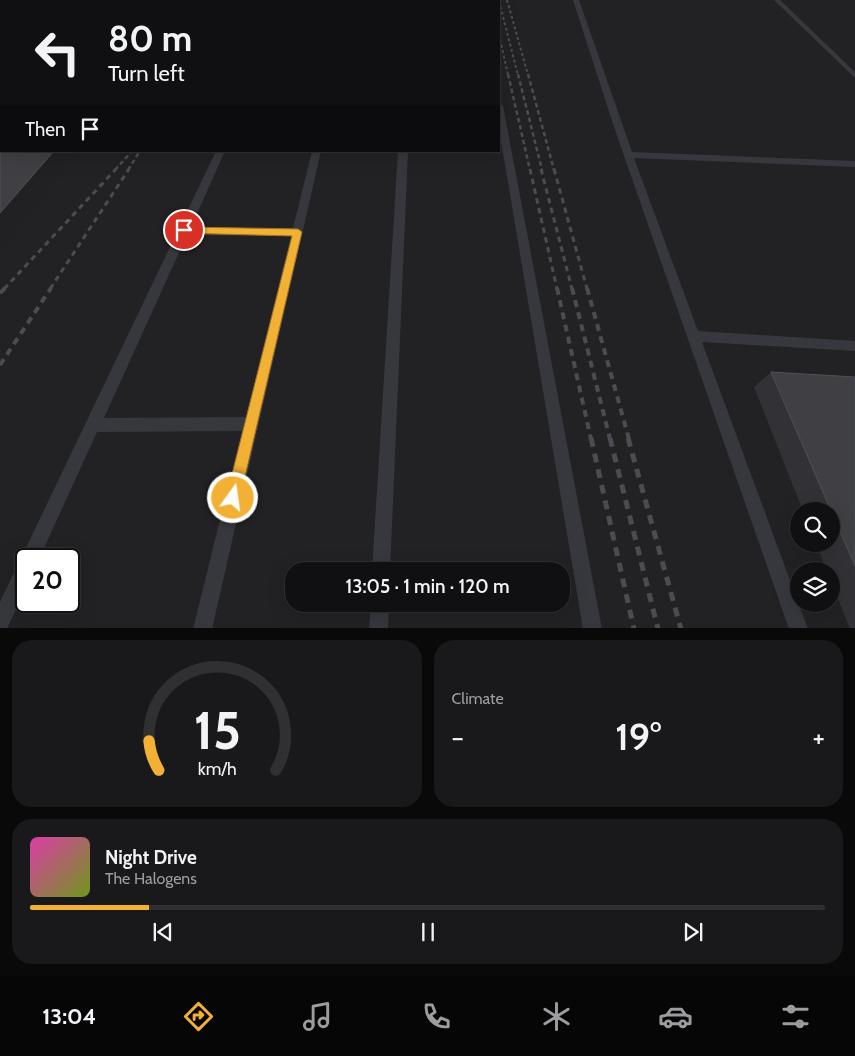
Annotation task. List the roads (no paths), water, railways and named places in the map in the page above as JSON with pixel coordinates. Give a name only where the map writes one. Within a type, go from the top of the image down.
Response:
[{"type":"lane","points":[[576,0],[628,155],[799,628]]},
{"type":"lane","points":[[777,0],[855,76]]},
{"type":"lane","points":[[500,112],[593,628]]},
{"type":"lane","points":[[35,548],[221,152]]},
{"type":"lane","points":[[202,628],[317,152]]},
{"type":"lane","points":[[381,562],[403,152]]},
{"type":"lane","points":[[628,155],[855,164]]},
{"type":"lane","points":[[184,230],[298,232]]},
{"type":"lane","points":[[694,336],[855,346]]},
{"type":"lane","points":[[93,425],[251,424]]},
{"type":"lane","points":[[0,623],[15,591]]},
{"type":"lane","points":[[378,628],[379,612]]},
{"type":"railway","points":[[507,0],[528,75]]},
{"type":"railway","points":[[500,5],[518,75]]},
{"type":"railway","points":[[500,39],[508,75]]},
{"type":"railway","points":[[508,74],[530,170]]},
{"type":"railway","points":[[518,74],[542,170]]},
{"type":"railway","points":[[528,74],[554,170]]},
{"type":"railway","points":[[115,170],[131,152]]},
{"type":"railway","points":[[128,170],[139,152]]},
{"type":"railway","points":[[4,289],[116,169]]},
{"type":"railway","points":[[50,289],[129,169]]},
{"type":"railway","points":[[530,169],[557,289]]},
{"type":"railway","points":[[541,169],[572,289]]},
{"type":"railway","points":[[554,169],[587,289]]},
{"type":"railway","points":[[0,365],[51,288]]},
{"type":"railway","points":[[557,288],[591,439]]},
{"type":"railway","points":[[572,288],[610,439]]},
{"type":"railway","points":[[587,288],[629,439]]},
{"type":"railway","points":[[0,293],[4,289]]},
{"type":"railway","points":[[591,438],[634,628]]},
{"type":"railway","points":[[610,438],[658,628]]},
{"type":"railway","points":[[628,438],[681,628]]}]
